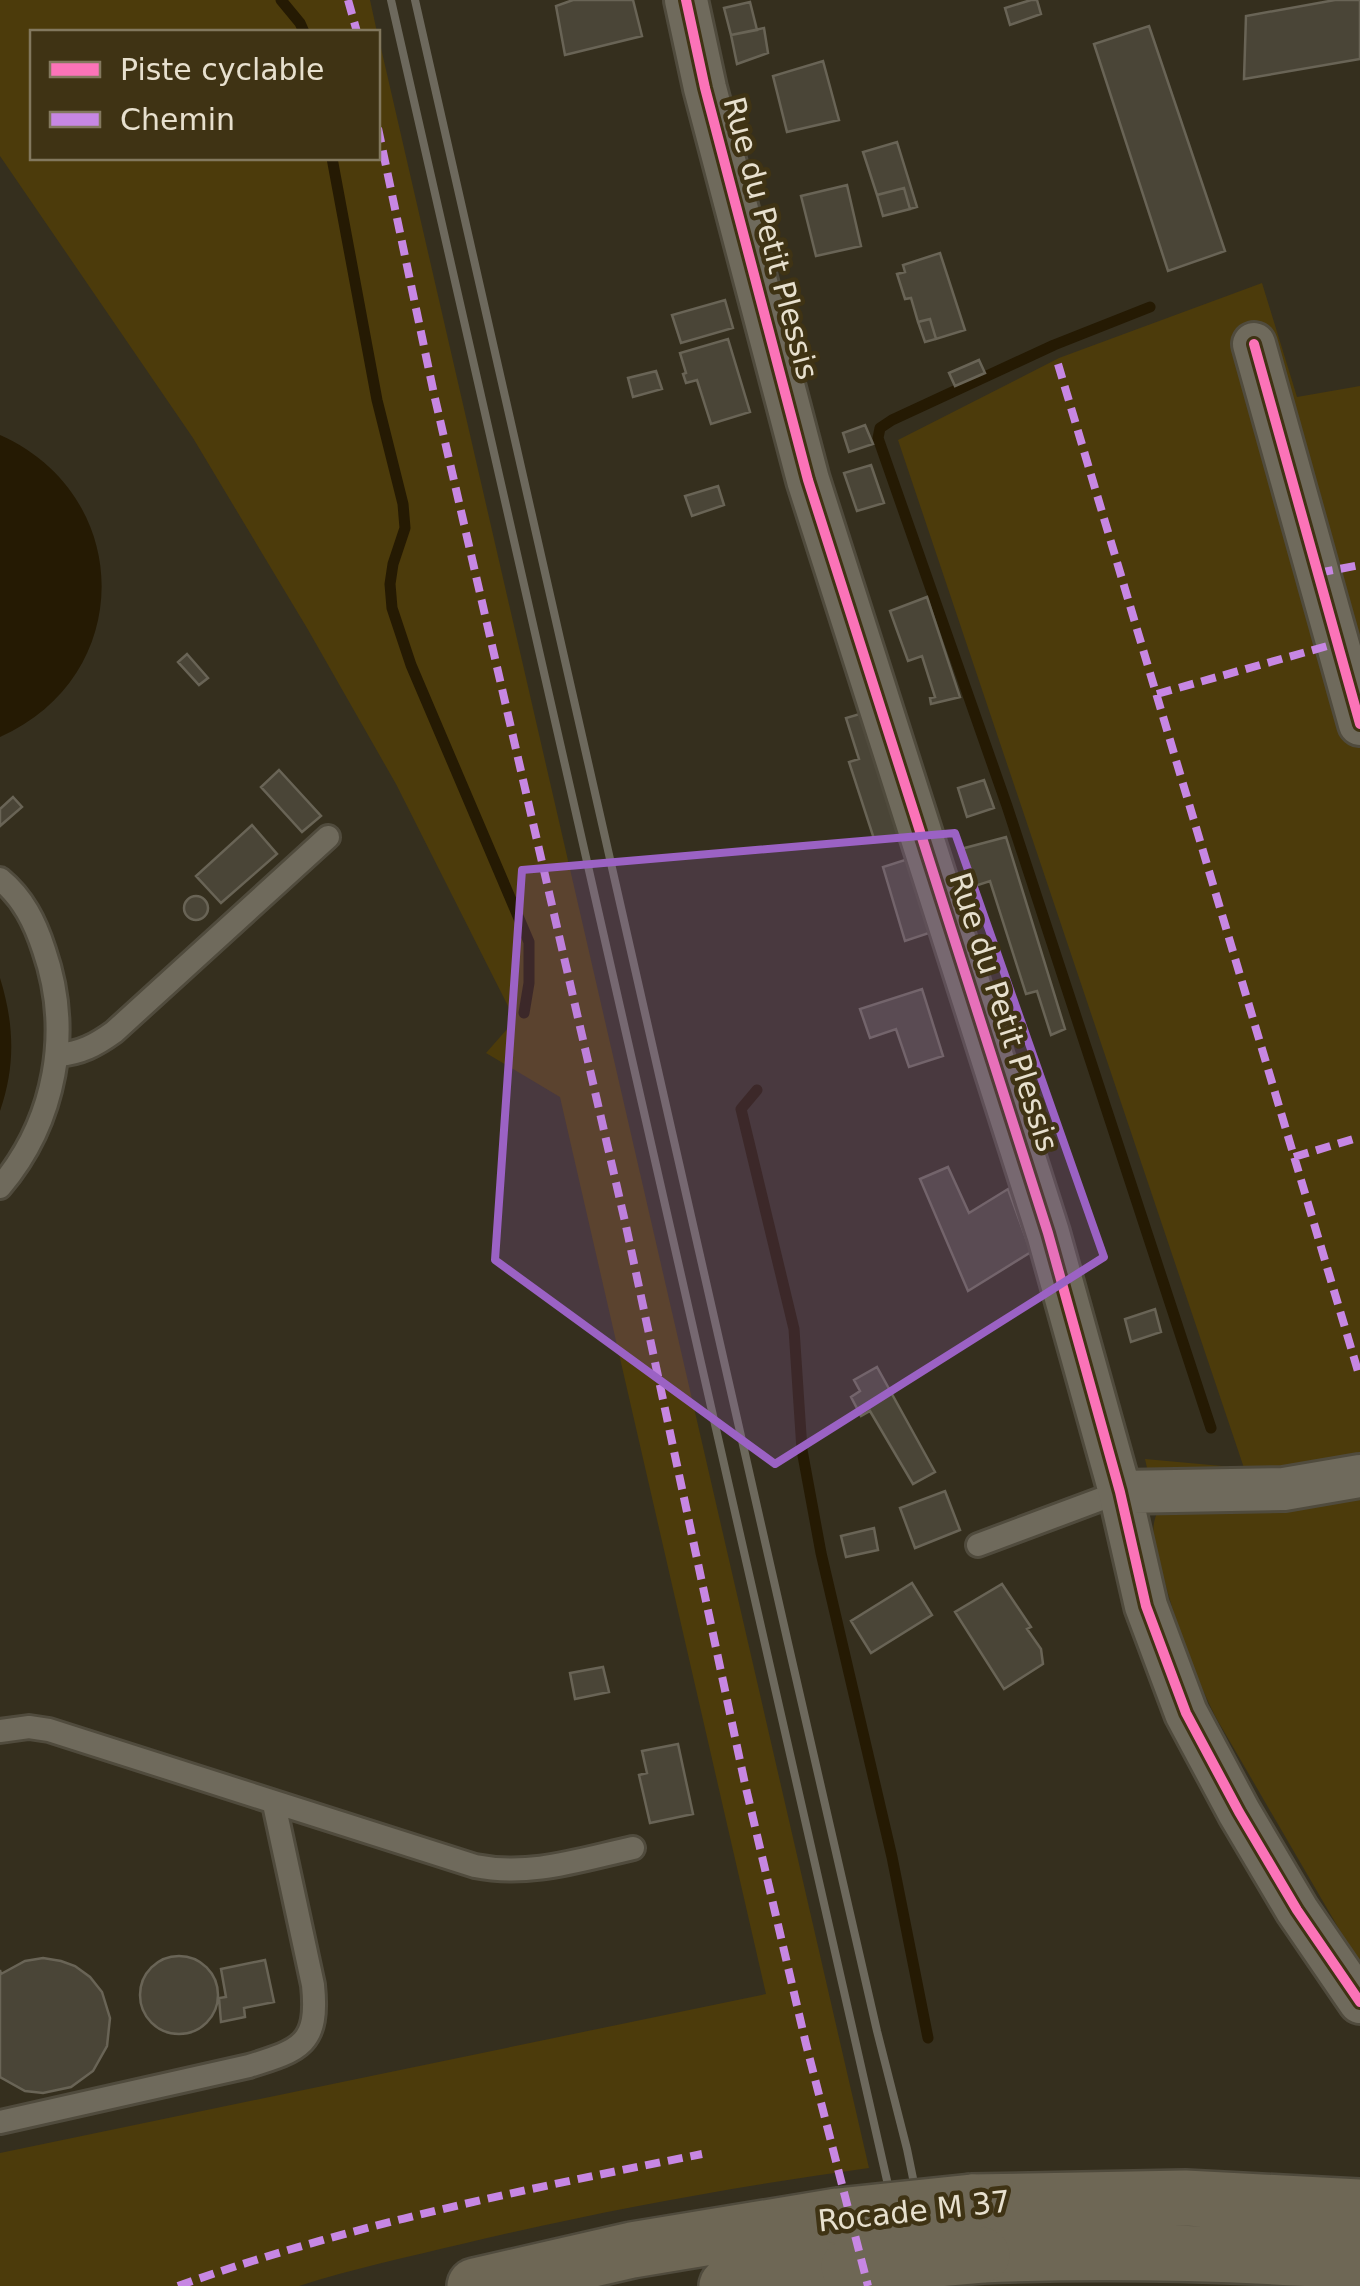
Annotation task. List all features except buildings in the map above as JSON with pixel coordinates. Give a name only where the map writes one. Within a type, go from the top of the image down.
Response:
[{"type":"highway","name":"Rocade M 37","points":[[727,2286],[844,2242],[972,2202],[1186,2198],[1360,2207]]},
{"type":"highway","name":"Rocade M 37","points":[[475,2286],[632,2250],[844,2242],[982,2254],[1191,2252],[1360,2262]]},
{"type":"street","name":"Rue du Petit Plessis","points":[[686,0],[710,107],[808,480],[1040,1210],[1120,1492],[1146,1606],[1186,1713],[1297,1910],[1360,2002]]},
{"type":"street","points":[[1254,344],[1360,724]]},
{"type":"street","points":[[1120,1492],[1284,1489],[1360,1476]]},
{"type":"lane","points":[[58,1056],[78,1054],[114,1032],[328,837]]},
{"type":"lane","points":[[0,880],[26,907],[53,974],[59,1019],[58,1056],[50,1095],[34,1136],[0,1187]]},
{"type":"lane","points":[[978,1545],[1120,1492]]},
{"type":"lane","points":[[0,1730],[49,1730],[474,1866],[518,1871],[632,1848]]},
{"type":"lane","points":[[0,2122],[249,2066],[298,2048],[316,2011],[274,1804]]},
{"type":"highlighted area","points":[[955,833],[1104,1257],[775,1464],[495,1260],[522,870]]},
{"type":"shaded area","points":[[0,0],[370,0],[377,30],[30,30],[30,160],[380,160],[380,44],[869,2168],[563,2221],[299,2286],[0,2286],[0,2153],[766,1994],[560,1097],[486,1053],[515,1020],[396,784],[193,438],[0,156]]},
{"type":"shaded area","points":[[1262,283],[1297,397],[1360,386],[1360,1965],[1215,1716],[1173,1612],[1155,1544],[1153,1528],[1157,1513],[1145,1459],[1244,1468],[898,440],[1059,358]]},
{"type":"shaded area","points":[[0,435],[44,463],[76,499],[95,541],[102,586],[95,631],[76,673],[45,709],[0,737]]},
{"type":"shaded area","points":[[0,978],[11,1044],[9,1077],[0,1111]]},
{"type":"waterway","points":[[281,0],[303,30]]},
{"type":"waterway","points":[[332,160],[377,400],[403,504],[405,528],[393,564],[392,608],[411,665],[529,942],[524,1013]]},
{"type":"waterway","points":[[1150,307],[1054,345],[892,420],[880,428],[878,438],[1007,806],[1211,1428]]},
{"type":"waterway","points":[[757,1090],[741,1109],[794,1329],[802,1450],[821,1553],[892,1857],[928,2038]]},
{"type":"railway","points":[[391,0],[911,2286]]},
{"type":"railway","points":[[415,0],[788,1643],[907,2149],[935,2286]]},
{"type":"marked path","points":[[348,0],[356,30]]},
{"type":"marked path","points":[[380,138],[434,394],[626,1226],[745,1784],[868,2286]]},
{"type":"marked path","points":[[1058,364],[1360,1378]]},
{"type":"marked path","points":[[1318,573],[1360,565]]},
{"type":"marked path","points":[[1157,694],[1338,643]]},
{"type":"marked path","points":[[1294,1157],[1360,1137]]},
{"type":"marked path","points":[[178,2286],[372,2227],[702,2154]]},
{"type":"cycle path","points":[[686,0],[705,88],[808,480],[1048,1233],[1120,1492],[1146,1606],[1186,1713],[1239,1812],[1297,1910],[1360,2002]]},
{"type":"cycle path","points":[[1254,344],[1360,724]]}]
